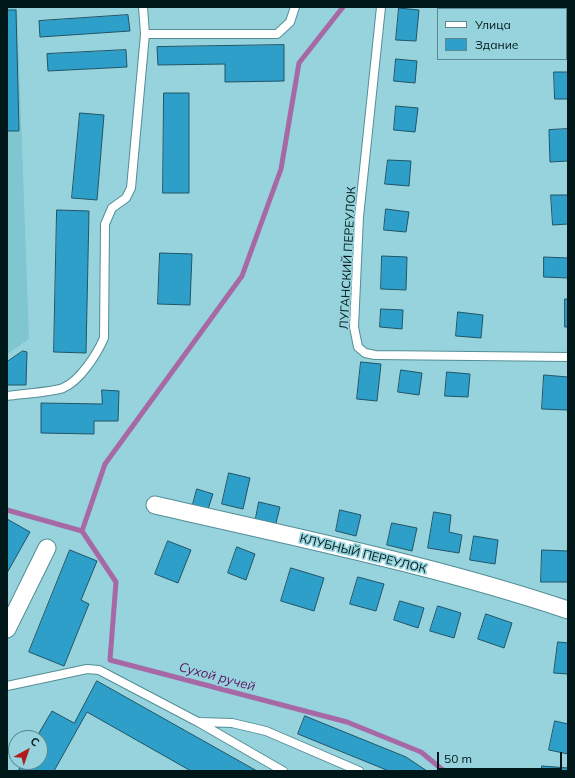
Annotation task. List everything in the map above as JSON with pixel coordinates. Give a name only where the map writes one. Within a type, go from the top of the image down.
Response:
[{"type":"street","name":"КЛУБНЫЙ ПЕРЕУЛОК","points":[[155,505],[389,560],[514,592],[568,610]]},
{"type":"street","points":[[7,628],[46,548]]},
{"type":"lane","points":[[7,396],[63,388],[77,377],[97,353],[104,338],[105,224],[112,208],[126,198],[131,188],[145,34],[143,7]]},
{"type":"lane","points":[[145,34],[277,34],[290,22],[295,7]]},
{"type":"lane","name":"ЛУГАНСКИЙ ПЕРЕУЛОК","points":[[382,7],[360,217],[354,328],[358,347],[365,353],[375,355],[568,358]]},
{"type":"lane","points":[[7,686],[87,669],[99,670],[198,722],[283,771]]},
{"type":"lane","points":[[198,722],[232,723],[266,731],[360,771]]},
{"type":"shaded area","points":[[7,7],[17,7],[29,339],[7,354]]},
{"type":"building","points":[[399,8],[419,10],[416,41],[396,40]]},
{"type":"building","points":[[7,10],[16,10],[19,131],[7,131]]},
{"type":"building","points":[[128,15],[130,31],[40,37],[39,21]]},
{"type":"building","points":[[567,24],[568,24],[567,51]]},
{"type":"building","points":[[284,45],[284,81],[225,82],[225,64],[158,65],[157,47]]},
{"type":"building","points":[[126,50],[127,67],[48,71],[47,54]]},
{"type":"building","points":[[396,59],[417,61],[415,83],[394,81]]},
{"type":"building","points":[[554,72],[568,72],[568,99],[555,99]]},
{"type":"building","points":[[164,93],[189,93],[189,193],[163,193]]},
{"type":"building","points":[[396,106],[418,108],[415,132],[394,130]]},
{"type":"building","points":[[80,113],[104,115],[97,200],[72,198]]},
{"type":"building","points":[[568,129],[568,161],[550,162],[549,130]]},
{"type":"building","points":[[388,160],[411,161],[409,186],[385,184]]},
{"type":"building","points":[[551,195],[568,195],[568,224],[553,225]]},
{"type":"building","points":[[386,209],[409,212],[406,232],[384,230]]},
{"type":"building","points":[[57,210],[89,211],[86,353],[54,352]]},
{"type":"building","points":[[160,253],[192,254],[190,305],[158,304]]},
{"type":"building","points":[[382,256],[407,257],[406,290],[381,289]]},
{"type":"building","points":[[544,257],[568,258],[568,278],[544,277]]},
{"type":"building","points":[[565,299],[568,299],[568,327],[565,327]]},
{"type":"building","points":[[381,309],[403,310],[402,329],[380,327]]},
{"type":"building","points":[[458,312],[483,315],[481,338],[456,336]]},
{"type":"building","points":[[23,351],[27,352],[26,385],[7,385],[7,362]]},
{"type":"building","points":[[361,362],[381,364],[377,401],[357,399]]},
{"type":"building","points":[[401,370],[422,373],[419,395],[398,392]]},
{"type":"building","points":[[447,372],[470,374],[468,397],[445,396]]},
{"type":"building","points":[[544,375],[568,377],[568,410],[542,409]]},
{"type":"building","points":[[102,390],[119,391],[118,421],[94,421],[94,434],[41,433],[41,403],[102,404]]},
{"type":"building","points":[[229,473],[250,478],[243,509],[222,504]]},
{"type":"building","points":[[197,489],[213,494],[207,512],[192,508]]},
{"type":"building","points":[[259,502],[280,507],[275,527],[255,523]]},
{"type":"building","points":[[340,510],[361,515],[356,536],[336,531]]},
{"type":"building","points":[[434,512],[451,515],[449,532],[462,535],[459,553],[428,548]]},
{"type":"building","points":[[7,519],[30,532],[7,573]]},
{"type":"building","points":[[392,523],[417,528],[412,551],[387,545]]},
{"type":"building","points":[[474,536],[498,540],[495,564],[470,560]]},
{"type":"building","points":[[168,541],[191,550],[178,583],[155,574]]},
{"type":"building","points":[[237,547],[255,554],[246,580],[228,573]]},
{"type":"building","points":[[70,550],[97,561],[81,600],[89,604],[64,666],[29,652]]},
{"type":"building","points":[[542,550],[568,551],[568,582],[541,582]]},
{"type":"building","points":[[291,568],[324,578],[314,611],[281,601]]},
{"type":"building","points":[[358,577],[384,584],[376,611],[350,604]]},
{"type":"building","points":[[400,601],[424,608],[418,628],[394,620]]},
{"type":"building","points":[[438,606],[461,613],[454,638],[430,631]]},
{"type":"building","points":[[486,614],[512,623],[504,648],[478,639]]},
{"type":"building","points":[[558,642],[568,643],[568,674],[554,673]]},
{"type":"building","points":[[97,681],[257,771],[191,771],[87,712],[54,771],[18,771],[48,770],[48,730],[41,730],[52,711],[74,723]]},
{"type":"building","points":[[305,716],[406,757],[427,771],[389,771],[298,734]]},
{"type":"building","points":[[555,721],[568,724],[568,754],[549,750]]},
{"type":"building","points":[[542,766],[568,768],[568,771],[542,771]]},
{"type":"waterway","points":[[7,510],[82,531],[105,464],[242,276],[281,169],[299,63],[343,7]]},
{"type":"waterway","name":"Сухой ручей","points":[[82,531],[116,582],[110,660],[347,722],[421,752],[444,771]]}]
